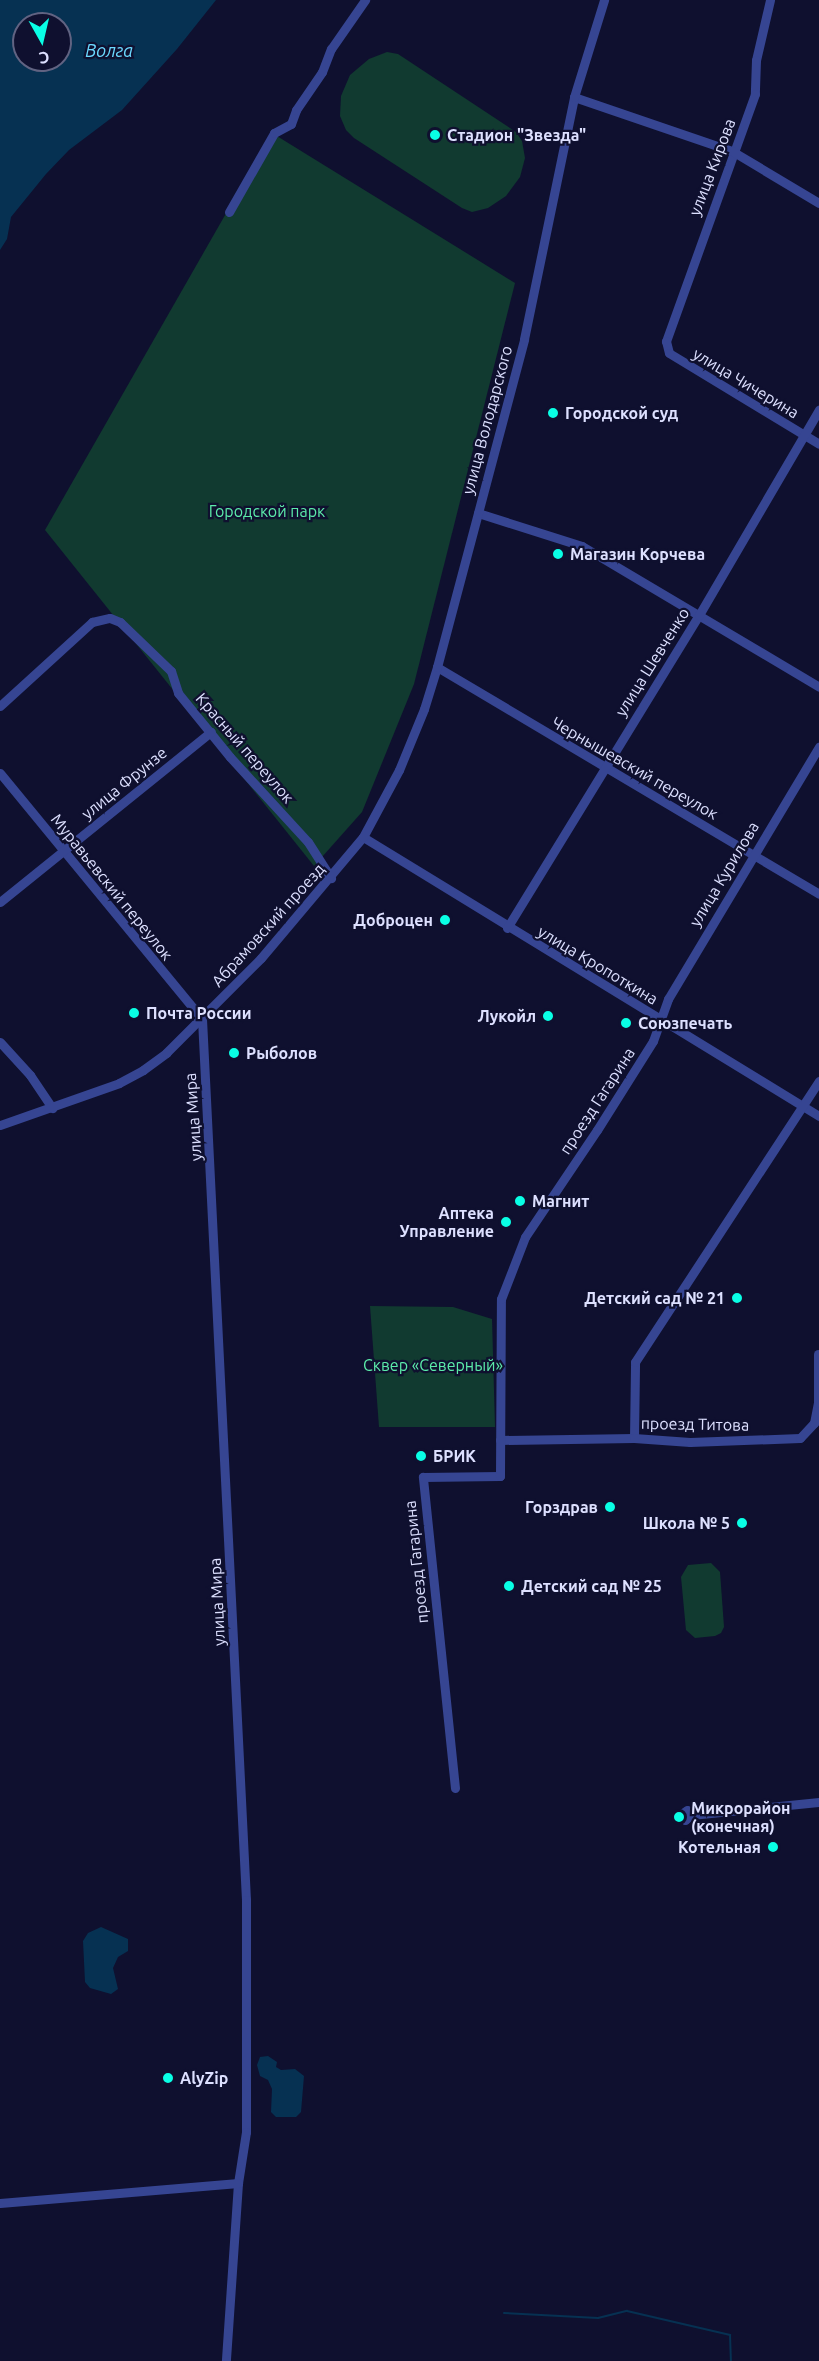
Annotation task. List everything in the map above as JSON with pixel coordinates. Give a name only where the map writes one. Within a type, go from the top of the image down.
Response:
[{"type":"street","points":[[229,212],[274,133],[291,124],[296,110],[322,72],[331,49],[365,0]]},
{"type":"street","name":"улица Володарского","points":[[363,837],[399,770],[424,709],[437,667],[524,339],[574,97],[604,0]]},
{"type":"street","name":"улица Кирова","points":[[666,341],[732,151],[755,93],[756,60],[770,0]]},
{"type":"street","points":[[574,97],[732,151],[819,203]]},
{"type":"street","name":"улица Чичерина","points":[[666,341],[669,352],[819,444]]},
{"type":"street","name":"улица Шевченко","points":[[507,928],[604,766],[699,615],[819,410]]},
{"type":"street","points":[[478,513],[582,546],[819,687]]},
{"type":"street","name":"Красный переулок","points":[[0,706],[92,622],[110,618],[120,622],[171,671],[178,693],[308,842],[331,878]]},
{"type":"street","name":"Чернышевский переулок","points":[[437,667],[819,894]]},
{"type":"street","name":"улица Фрунзе","points":[[0,902],[211,732]]},
{"type":"street","name":"улица Курилова","points":[[662,1020],[668,999],[819,747]]},
{"type":"street","name":"Муравьевский переулок","points":[[0,773],[202,1019]]},
{"type":"street","name":"Абрамовский проезд","points":[[0,1125],[119,1083],[144,1070],[202,1019],[261,958],[331,878],[363,837]]},
{"type":"street","name":"улица Кропоткина","points":[[363,837],[507,928],[819,1116]]},
{"type":"street","name":"улица Мира","points":[[202,1019],[246,1900],[246,2132],[238,2182],[226,2361]]},
{"type":"street","name":"проезд Гагарина","points":[[455,1788],[423,1477],[500,1476],[501,1299],[525,1237],[597,1130],[652,1041],[662,1020]]},
{"type":"street","points":[[0,1042],[30,1075],[52,1108]]},
{"type":"street","points":[[634,1438],[636,1362],[673,1300],[804,1107],[819,1081]]},
{"type":"street","name":"проезд Титова","points":[[500,1440],[634,1438],[690,1442],[800,1438],[814,1423],[818,1403],[818,1354]]},
{"type":"street","points":[[691,1815],[819,1802]]},
{"type":"street","points":[[0,2203],[238,2182]]},
{"type":"green space","name":"Стадион \"Звезда\"","points":[[387,52],[398,54],[516,132],[522,141],[525,158],[520,177],[506,196],[488,208],[472,212],[462,208],[354,138],[346,130],[340,116],[341,96],[350,75],[369,59]]},
{"type":"green space","name":"Городской парк","points":[[272,133],[515,283],[414,684],[362,812],[314,866],[45,530]]},
{"type":"green space","name":"Сквер «Северный»","points":[[370,1306],[453,1307],[492,1319],[495,1427],[379,1427]]},
{"type":"green space","points":[[711,1563],[720,1572],[724,1627],[721,1633],[715,1636],[695,1638],[686,1630],[681,1577],[688,1565]]},
{"type":"water","name":"Волга","points":[[0,0],[216,0],[177,49],[122,110],[69,150],[46,174],[11,217],[7,239],[0,250]]},
{"type":"water","points":[[101,1927],[128,1939],[128,1951],[118,1957],[113,1968],[118,1989],[111,1994],[90,1988],[85,1982],[83,1941],[88,1933]]},
{"type":"water","points":[[268,2056],[277,2062],[276,2067],[281,2070],[295,2069],[304,2076],[301,2112],[296,2117],[276,2117],[271,2112],[272,2089],[268,2080],[260,2076],[257,2065],[260,2057]]},
{"type":"waterway","points":[[504,2313],[598,2318],[627,2311],[730,2335],[731,2361]]},
{"type":"place","name":"Стадион \"Звезда\"","points":[[435,135]]},
{"type":"place","name":"Городской суд","points":[[553,413]]},
{"type":"place","name":"Магазин Корчева","points":[[558,554]]},
{"type":"place","name":"Доброцен","points":[[445,920]]},
{"type":"place","name":"Почта России","points":[[134,1013]]},
{"type":"place","name":"Лукойл","points":[[548,1016]]},
{"type":"place","name":"Союзпечать","points":[[626,1023]]},
{"type":"place","name":"Рыболов","points":[[234,1053]]},
{"type":"place","name":"Магнит","points":[[520,1201]]},
{"type":"place","name":"Аптека Управление","points":[[506,1222]]},
{"type":"place","name":"Детский сад № 21","points":[[737,1298]]},
{"type":"place","name":"БРИК","points":[[421,1456]]},
{"type":"place","name":"Горздрав","points":[[610,1507]]},
{"type":"place","name":"Школа № 5","points":[[742,1523]]},
{"type":"place","name":"Детский сад № 25","points":[[509,1586]]},
{"type":"place","name":"Микрорайон (конечная)","points":[[679,1817]]},
{"type":"place","name":"Котельная","points":[[773,1847]]},
{"type":"place","name":"AlyZip","points":[[168,2078]]}]
